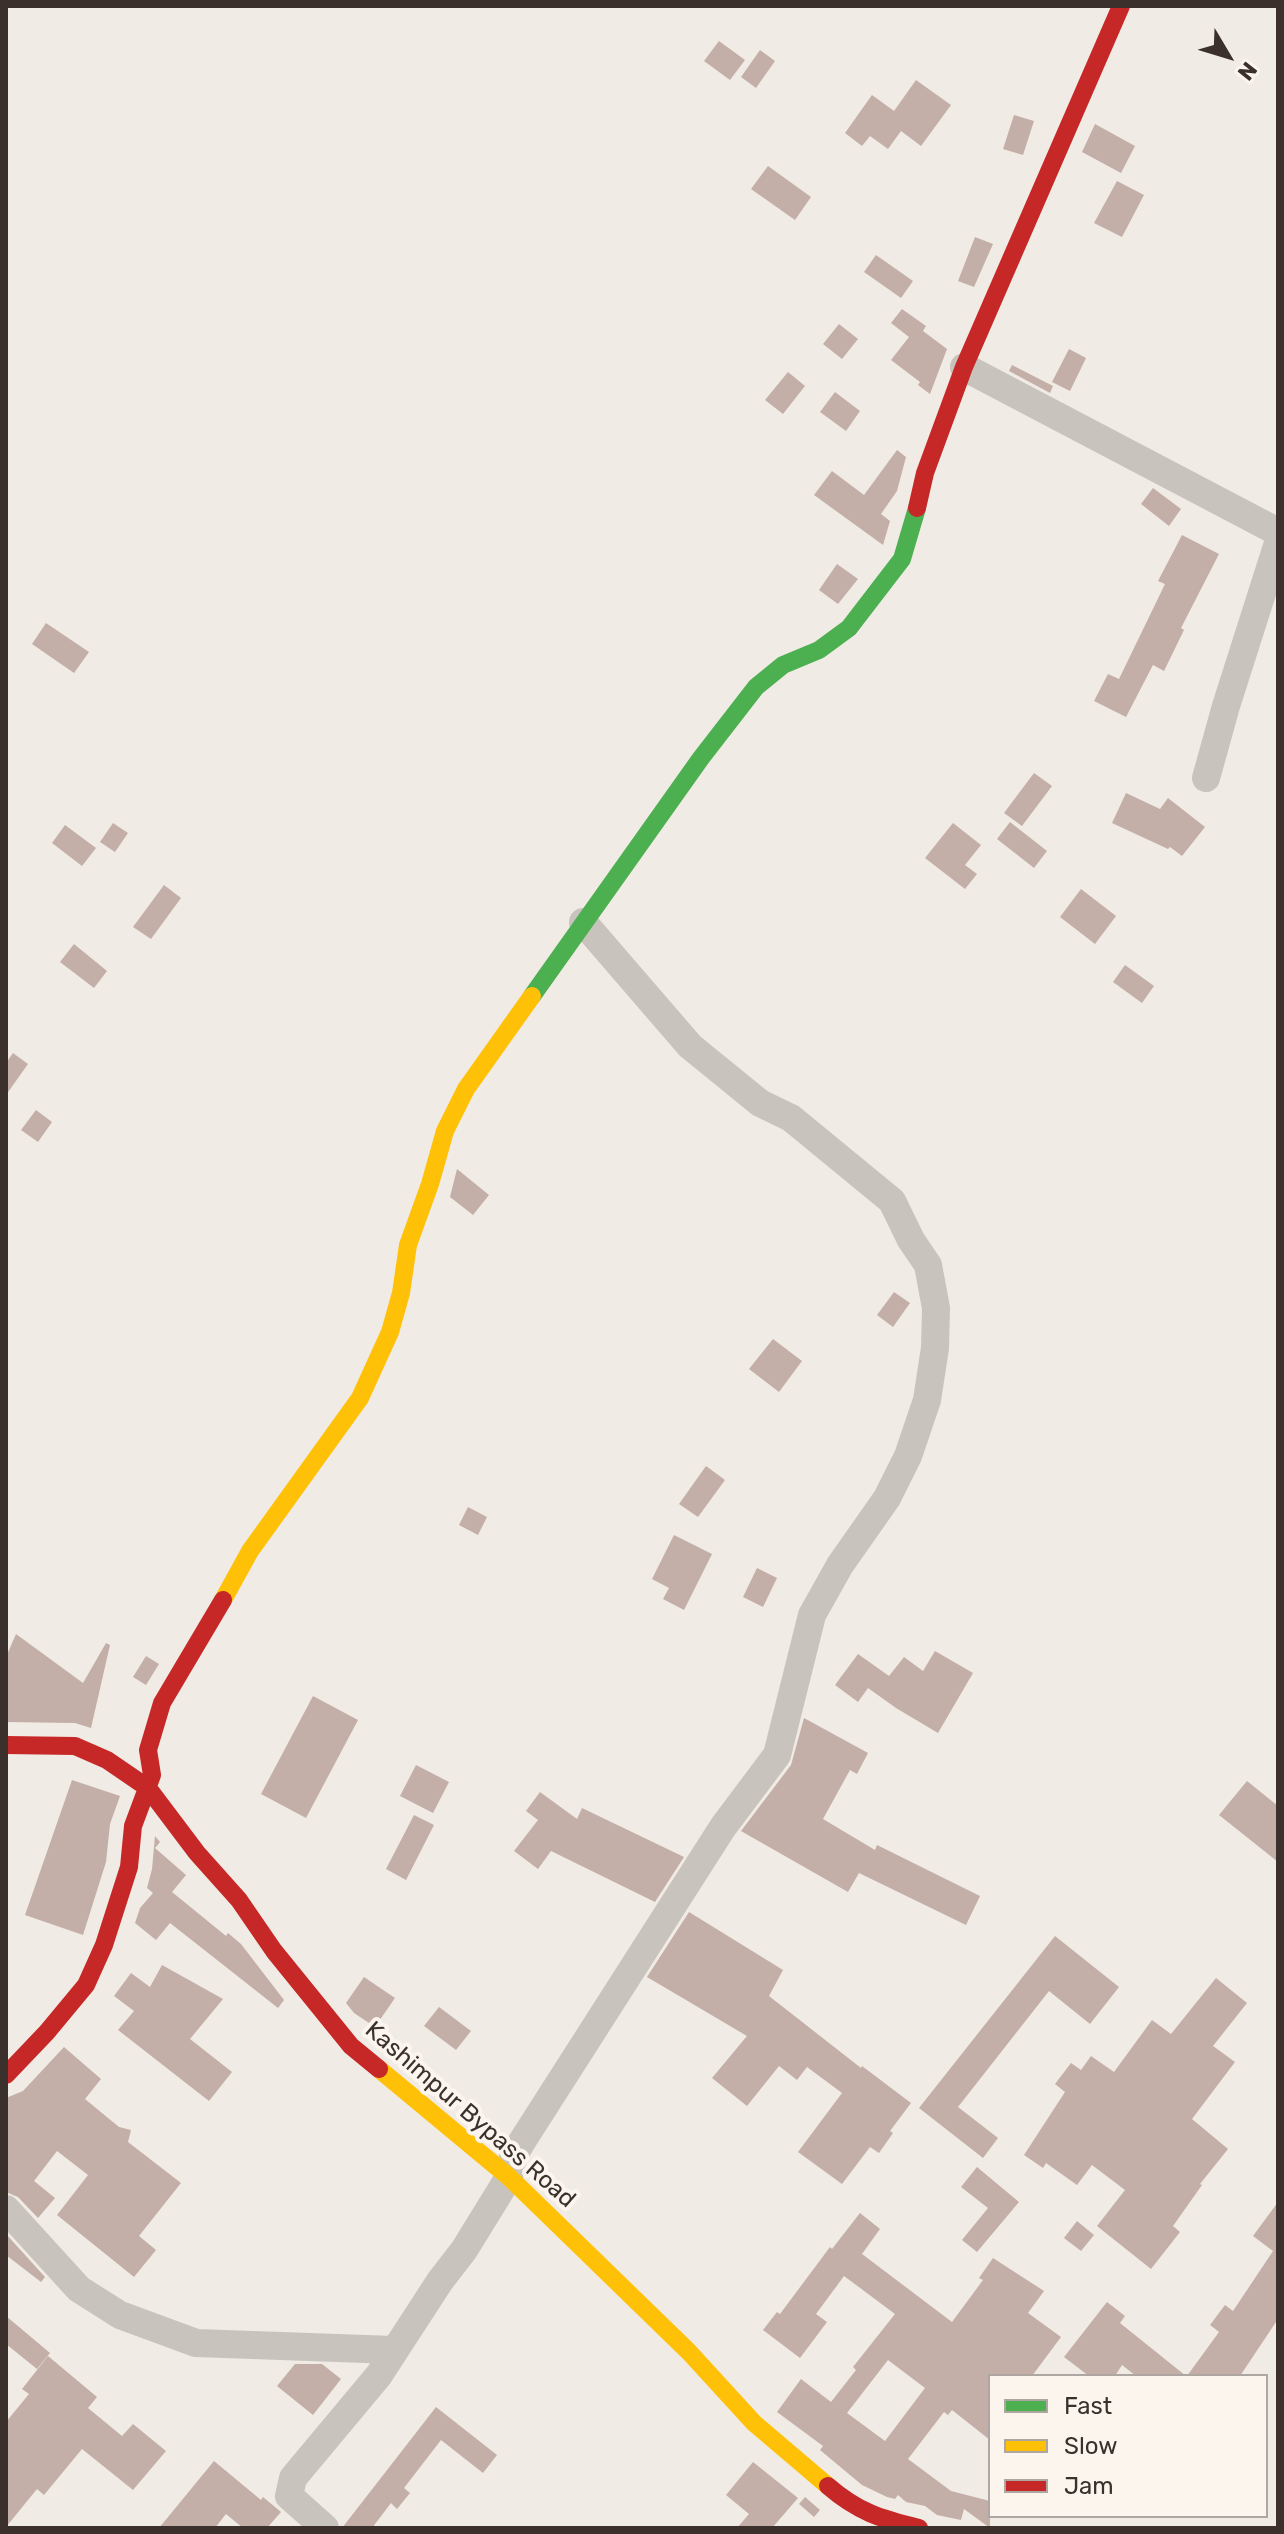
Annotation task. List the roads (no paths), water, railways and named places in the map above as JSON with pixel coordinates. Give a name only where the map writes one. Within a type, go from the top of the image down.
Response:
[{"type":"street","points":[[6,2075],[86,1985],[118,1905],[129,1867],[133,1826],[152,1775],[148,1750],[162,1703],[250,1551],[360,1398],[390,1332],[401,1293],[408,1245],[452,1115],[489,1055],[583,922],[756,687],[783,665],[819,650],[849,628],[902,559],[925,473],[964,367],[1121,6]]},
{"type":"street","points":[[964,367],[1278,532]]},
{"type":"street","points":[[1206,778],[1278,543]]},
{"type":"street","points":[[325,2528],[289,2496],[293,2478],[379,2375],[440,2281],[464,2250],[509,2177],[513,2157],[521,2143],[658,1925],[723,1827],[777,1755],[812,1615],[840,1565],[887,1498],[908,1456],[927,1400],[935,1348],[936,1308],[928,1265],[911,1240],[892,1201],[791,1118],[760,1103],[690,1046],[583,922]]},
{"type":"street","name":"Kashimpur Bypass Road","points":[[6,1745],[75,1746],[107,1760],[148,1788],[351,2046],[509,2177],[689,2352],[754,2423],[813,2474],[849,2504],[879,2519],[919,2528]]},
{"type":"street","points":[[6,2209],[79,2289],[120,2315],[196,2343],[394,2350]]}]
